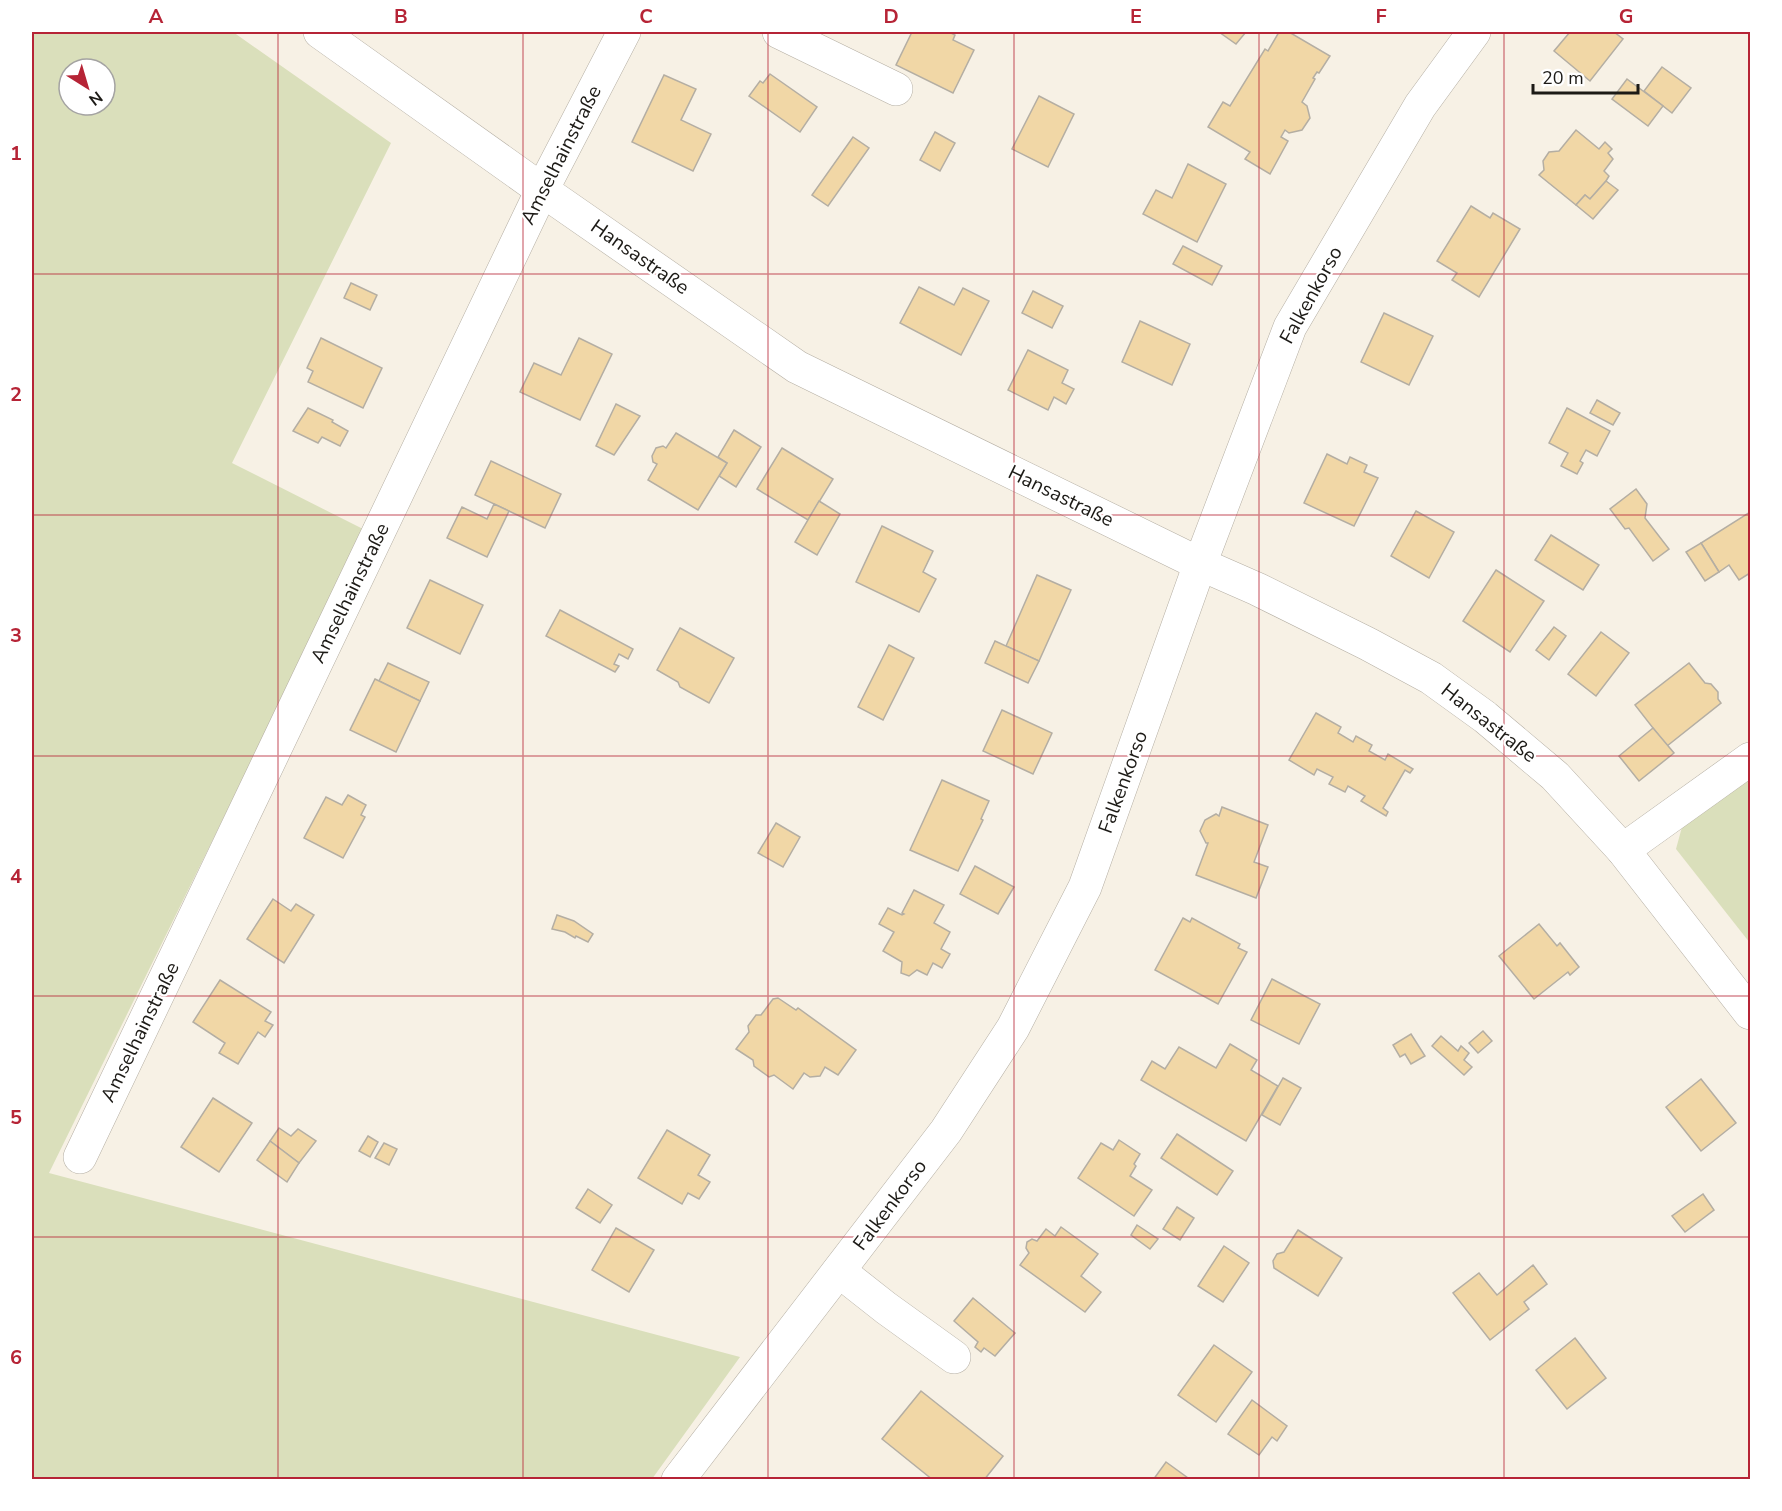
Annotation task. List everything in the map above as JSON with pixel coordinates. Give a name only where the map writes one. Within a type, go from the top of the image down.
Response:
[{"type":"street","name":"Hansastraße","points":[[320,32],[797,367],[1200,564],[1257,589],[1431,678],[1485,717],[1555,776],[1623,850],[1750,1012]]},
{"type":"street","name":"Amselhainstraße","points":[[80,1157],[542,190],[624,32]]},
{"type":"street","points":[[779,32],[896,89]]},
{"type":"street","name":"Falkenkorso","points":[[678,1479],[946,1131],[1007,1037],[1085,887],[1200,564],[1290,327],[1420,106],[1474,32]]},
{"type":"street","points":[[1623,850],[1750,759]]},
{"type":"street","points":[[839,1271],[954,1357]]},
{"type":"green space","points":[[32,32],[233,32],[391,143],[232,463],[365,530],[49,1173],[740,1357],[652,1479],[32,1479]]},
{"type":"green space","points":[[1750,778],[1750,943],[1676,849],[1682,827]]},
{"type":"building","points":[[912,32],[949,32],[955,35],[953,40],[974,50],[953,93],[896,65]]},
{"type":"building","points":[[1219,32],[1246,32],[1236,44]]},
{"type":"building","points":[[1279,32],[1289,32],[1330,56],[1313,78],[1315,79],[1302,102],[1307,106],[1310,118],[1302,130],[1289,133],[1285,130],[1281,137],[1288,141],[1270,174],[1245,159],[1250,152],[1208,127],[1223,102],[1230,106],[1265,49],[1268,51]]},
{"type":"building","points":[[1570,32],[1614,32],[1623,39],[1590,81],[1554,51]]},
{"type":"building","points":[[1662,67],[1691,88],[1672,113],[1644,91]]},
{"type":"building","points":[[770,74],[817,107],[800,132],[749,96],[760,81],[763,83]]},
{"type":"building","points":[[664,75],[696,89],[681,120],[711,134],[693,171],[632,142]]},
{"type":"building","points":[[1627,79],[1663,106],[1648,126],[1612,99]]},
{"type":"building","points":[[1039,96],[1074,114],[1048,167],[1012,149]]},
{"type":"building","points":[[1576,130],[1599,149],[1605,142],[1612,149],[1608,153],[1613,159],[1604,171],[1609,176],[1606,181],[1590,199],[1585,195],[1576,205],[1539,175],[1544,170],[1543,161],[1549,152],[1559,151]]},
{"type":"building","points":[[935,132],[955,143],[940,171],[920,160]]},
{"type":"building","points":[[853,137],[869,148],[828,206],[812,195]]},
{"type":"building","points":[[1188,164],[1226,184],[1197,242],[1143,214],[1156,190],[1172,198]]},
{"type":"building","points":[[1606,181],[1618,190],[1593,219],[1576,205],[1585,195],[1590,199]]},
{"type":"building","points":[[1471,206],[1490,218],[1493,213],[1520,229],[1479,297],[1452,280],[1457,273],[1437,261]]},
{"type":"building","points":[[1183,246],[1222,266],[1212,285],[1173,264]]},
{"type":"building","points":[[351,283],[377,295],[370,310],[344,298]]},
{"type":"building","points":[[919,287],[954,305],[963,288],[989,301],[961,355],[900,323]]},
{"type":"building","points":[[1033,291],[1063,306],[1052,328],[1022,313]]},
{"type":"building","points":[[1384,313],[1433,336],[1409,385],[1361,362]]},
{"type":"building","points":[[1140,321],[1190,344],[1172,385],[1122,362]]},
{"type":"building","points":[[321,338],[382,368],[363,408],[308,382],[313,371],[307,368]]},
{"type":"building","points":[[579,338],[612,354],[580,420],[520,392],[534,363],[561,375]]},
{"type":"building","points":[[1028,350],[1068,370],[1062,383],[1074,389],[1066,404],[1054,397],[1048,410],[1008,390]]},
{"type":"building","points":[[1597,400],[1620,413],[1613,425],[1590,413]]},
{"type":"building","points":[[616,404],[640,416],[614,455],[596,446]]},
{"type":"building","points":[[308,408],[333,420],[332,422],[348,431],[340,446],[322,437],[318,443],[293,431]]},
{"type":"building","points":[[1567,408],[1610,431],[1597,456],[1586,450],[1577,474],[1561,466],[1568,453],[1549,443]]},
{"type":"building","points":[[734,430],[761,447],[736,487],[719,476],[727,463],[718,457]]},
{"type":"building","points":[[676,433],[727,463],[698,510],[648,480],[657,464],[653,462],[652,456],[656,448],[663,446],[666,448]]},
{"type":"building","points":[[782,448],[833,479],[808,520],[757,489]]},
{"type":"building","points":[[1327,454],[1347,464],[1350,457],[1367,465],[1364,472],[1378,478],[1354,526],[1304,503]]},
{"type":"building","points":[[491,461],[561,494],[545,528],[475,495]]},
{"type":"building","points":[[1636,489],[1647,504],[1645,518],[1669,549],[1653,561],[1629,528],[1625,529],[1610,509]]},
{"type":"building","points":[[819,501],[840,514],[817,555],[795,542]]},
{"type":"building","points":[[494,504],[509,511],[487,557],[447,538],[462,507],[487,519]]},
{"type":"building","points":[[1416,511],[1454,532],[1429,578],[1391,556]]},
{"type":"building","points":[[1750,512],[1750,573],[1739,580],[1729,565],[1719,572],[1701,543]]},
{"type":"building","points":[[882,526],[933,551],[923,572],[936,579],[919,612],[856,582]]},
{"type":"building","points":[[1551,535],[1599,565],[1583,590],[1535,560]]},
{"type":"building","points":[[1701,543],[1719,572],[1705,581],[1686,552]]},
{"type":"building","points":[[1496,570],[1544,601],[1510,652],[1463,621]]},
{"type":"building","points":[[1037,575],[1071,590],[1039,661],[1006,646]]},
{"type":"building","points":[[430,580],[483,605],[460,654],[407,628]]},
{"type":"building","points":[[560,610],[633,649],[628,659],[619,654],[614,664],[619,666],[615,672],[546,636]]},
{"type":"building","points":[[1554,627],[1566,636],[1549,660],[1536,650]]},
{"type":"building","points":[[680,628],[734,658],[709,703],[680,687],[678,682],[657,670]]},
{"type":"building","points":[[1601,632],[1629,653],[1596,696],[1568,674]]},
{"type":"building","points":[[995,641],[1039,661],[1028,683],[985,663]]},
{"type":"building","points":[[889,645],[914,658],[883,720],[858,707]]},
{"type":"building","points":[[388,663],[429,682],[420,701],[379,681]]},
{"type":"building","points":[[1689,663],[1705,683],[1711,684],[1718,692],[1718,699],[1721,703],[1667,746],[1635,705]]},
{"type":"building","points":[[375,679],[420,701],[396,752],[350,730]]},
{"type":"building","points":[[1002,710],[1052,733],[1033,774],[983,751]]},
{"type":"building","points":[[1316,713],[1341,727],[1338,733],[1353,742],[1356,736],[1372,745],[1369,751],[1385,760],[1388,754],[1413,769],[1410,773],[1405,770],[1383,808],[1388,812],[1386,816],[1361,801],[1365,796],[1348,786],[1345,792],[1329,784],[1333,777],[1317,769],[1314,775],[1289,760]]},
{"type":"building","points":[[1653,728],[1674,753],[1639,781],[1619,756]]},
{"type":"building","points":[[942,780],[989,801],[981,819],[983,820],[958,871],[910,850]]},
{"type":"building","points":[[348,795],[366,805],[361,815],[365,817],[343,858],[304,838],[326,797],[342,805]]},
{"type":"building","points":[[1222,807],[1268,825],[1254,862],[1268,867],[1256,898],[1196,875],[1208,843],[1200,831],[1205,820],[1216,814],[1219,816]]},
{"type":"building","points":[[776,823],[800,837],[783,867],[758,853]]},
{"type":"building","points":[[975,866],[1014,887],[998,914],[960,894]]},
{"type":"building","points":[[914,890],[944,905],[934,923],[950,932],[941,949],[950,954],[942,968],[933,963],[927,975],[917,970],[909,976],[901,973],[902,962],[883,951],[894,932],[879,924],[888,908],[904,914],[902,913]]},
{"type":"building","points":[[273,899],[291,911],[296,904],[314,915],[284,963],[247,939]]},
{"type":"building","points":[[557,915],[574,921],[593,934],[588,942],[552,929]]},
{"type":"building","points":[[1183,918],[1190,922],[1192,918],[1240,944],[1238,948],[1247,952],[1218,1004],[1155,970]]},
{"type":"building","points":[[1539,924],[1557,946],[1560,943],[1579,967],[1570,975],[1568,972],[1534,999],[1499,956]]},
{"type":"building","points":[[1272,979],[1320,1004],[1299,1044],[1251,1020]]},
{"type":"building","points":[[220,980],[271,1012],[265,1021],[273,1025],[265,1037],[258,1032],[238,1064],[219,1053],[225,1043],[193,1022]]},
{"type":"building","points":[[778,998],[796,1010],[798,1008],[856,1050],[838,1075],[825,1067],[820,1076],[810,1077],[804,1073],[793,1089],[774,1075],[769,1077],[754,1066],[753,1060],[736,1049],[749,1032],[748,1026],[756,1015],[761,1015],[773,999]]},
{"type":"building","points":[[1483,1031],[1492,1041],[1478,1053],[1469,1043]]},
{"type":"building","points":[[1411,1034],[1425,1056],[1411,1064],[1405,1054],[1400,1057],[1393,1045]]},
{"type":"building","points":[[1441,1036],[1458,1051],[1461,1046],[1469,1053],[1464,1060],[1472,1067],[1464,1075],[1432,1046]]},
{"type":"building","points":[[1230,1044],[1257,1060],[1251,1070],[1278,1086],[1246,1141],[1141,1080],[1152,1061],[1165,1069],[1179,1047],[1216,1068]]},
{"type":"building","points":[[1283,1078],[1301,1088],[1280,1125],[1262,1115]]},
{"type":"building","points":[[1701,1079],[1736,1123],[1701,1151],[1666,1107]]},
{"type":"building","points":[[213,1098],[252,1123],[219,1172],[181,1147]]},
{"type":"building","points":[[279,1128],[291,1136],[298,1129],[316,1141],[299,1163],[270,1141]]},
{"type":"building","points":[[667,1130],[710,1155],[698,1175],[710,1182],[699,1199],[688,1193],[682,1204],[638,1178]]},
{"type":"building","points":[[1177,1134],[1233,1171],[1217,1195],[1161,1158]]},
{"type":"building","points":[[368,1136],[378,1142],[370,1157],[359,1151]]},
{"type":"building","points":[[1119,1140],[1140,1154],[1130,1176],[1152,1190],[1134,1216],[1078,1178],[1101,1143],[1113,1150]]},
{"type":"building","points":[[270,1141],[299,1163],[287,1182],[257,1160]]},
{"type":"building","points":[[384,1143],[397,1149],[389,1165],[375,1158]]},
{"type":"building","points":[[588,1189],[612,1205],[600,1223],[576,1208]]},
{"type":"building","points":[[1703,1194],[1714,1210],[1685,1232],[1672,1216]]},
{"type":"building","points":[[1177,1207],[1194,1218],[1180,1240],[1163,1229]]},
{"type":"building","points":[[1137,1225],[1158,1239],[1150,1249],[1131,1235]]},
{"type":"building","points":[[1061,1227],[1098,1254],[1081,1276],[1101,1292],[1085,1312],[1020,1265],[1029,1253],[1026,1248],[1027,1242],[1032,1239],[1037,1241],[1046,1229],[1055,1236]]},
{"type":"building","points":[[616,1228],[654,1250],[629,1292],[592,1270]]},
{"type":"building","points":[[1298,1230],[1342,1258],[1318,1296],[1274,1268],[1273,1261],[1277,1254],[1284,1252]]},
{"type":"building","points":[[1224,1246],[1249,1263],[1223,1302],[1198,1286]]},
{"type":"building","points":[[1533,1265],[1547,1284],[1524,1302],[1529,1309],[1490,1340],[1453,1293],[1479,1273],[1497,1295]]},
{"type":"building","points":[[973,1298],[1015,1333],[995,1356],[984,1348],[981,1352],[975,1347],[978,1342],[954,1321]]},
{"type":"building","points":[[1575,1338],[1606,1378],[1567,1409],[1536,1370]]},
{"type":"building","points":[[1214,1345],[1252,1372],[1216,1422],[1178,1395]]},
{"type":"building","points":[[921,1391],[1003,1456],[984,1480],[933,1480],[882,1439]]},
{"type":"building","points":[[1252,1400],[1287,1426],[1277,1441],[1272,1437],[1259,1455],[1228,1434]]},
{"type":"building","points":[[1166,1462],[1188,1478],[1187,1480],[1153,1480]]}]
